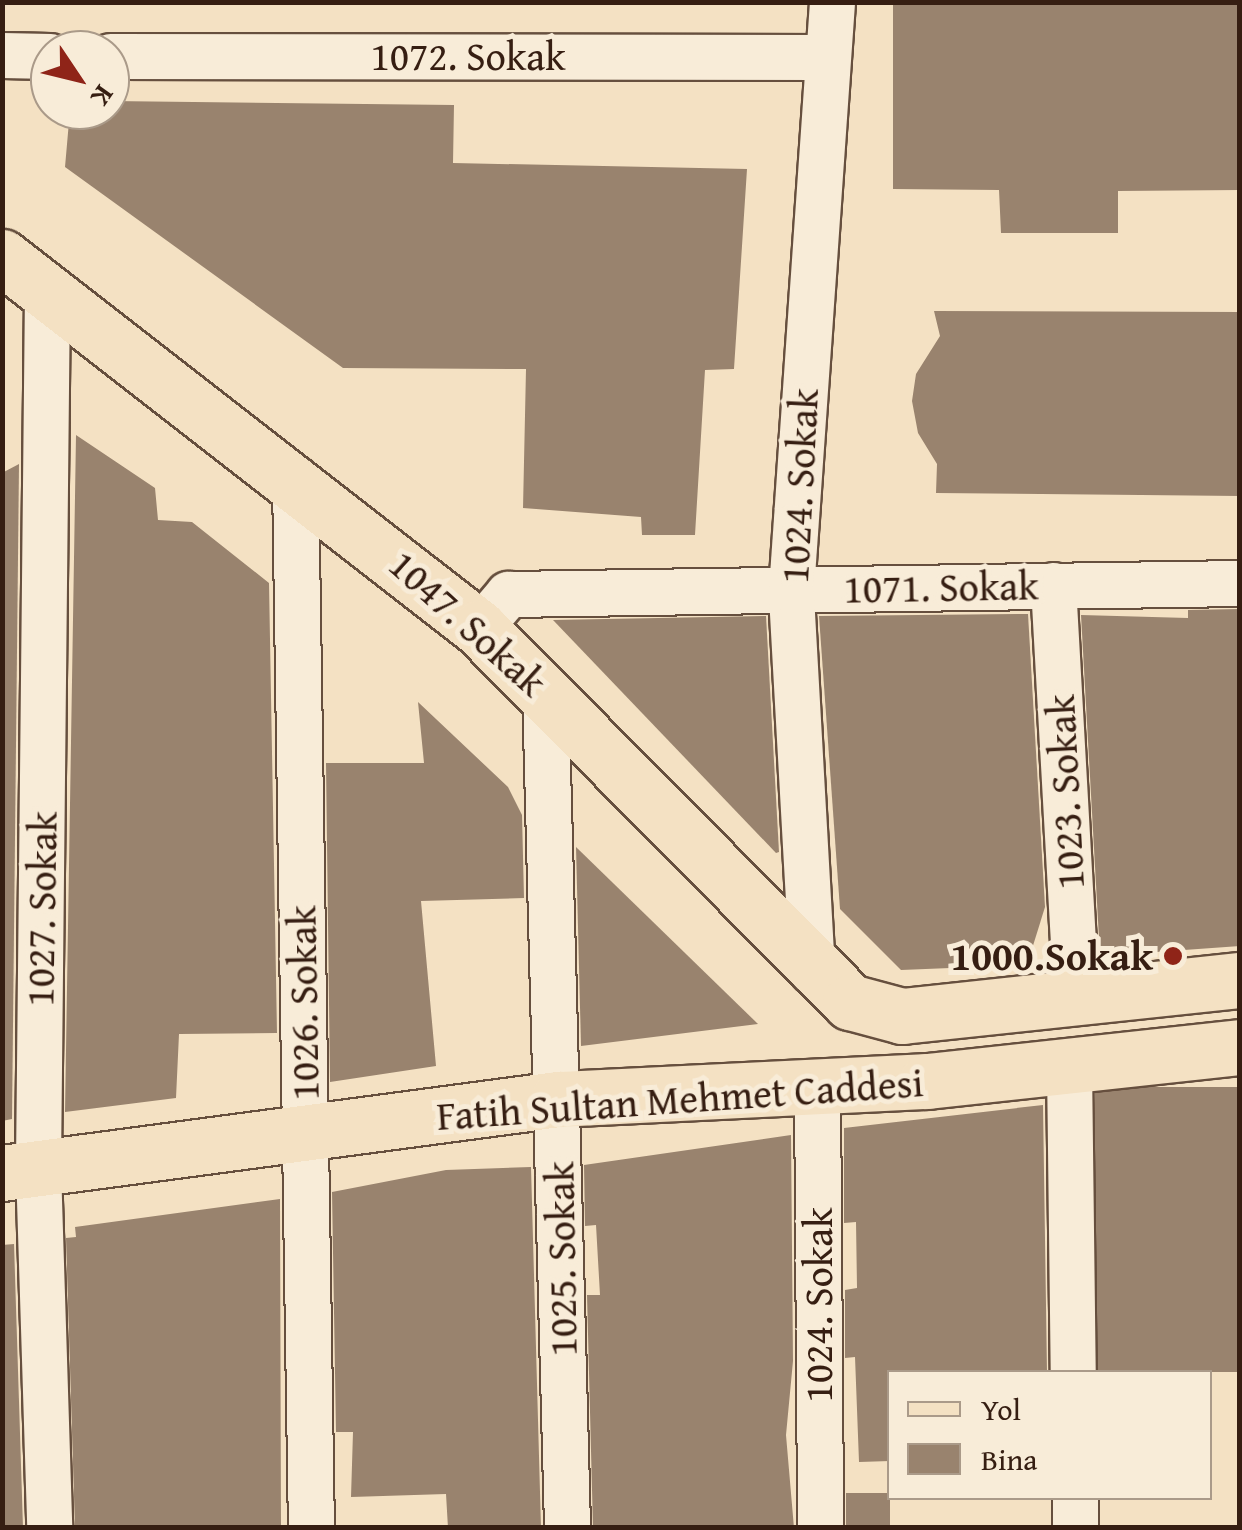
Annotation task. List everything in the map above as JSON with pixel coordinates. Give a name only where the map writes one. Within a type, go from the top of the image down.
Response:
[{"type":"main road","name":"1047. Sokak","points":[[2,257],[295,479],[478,628],[545,692],[812,970],[850,1002],[902,1016]]},
{"type":"main road","name":"Fatih Sultan Mehmet Caddesi","points":[[902,1016],[1240,980]]},
{"type":"main road","name":"Fatih Sultan Mehmet Caddesi","points":[[20,1170],[558,1099],[817,1083],[928,1081],[1240,1047]]},
{"type":"street","name":"1024. Sokak","points":[[812,970],[791,590],[825,57],[832,2]]},
{"type":"street","points":[[2,56],[30,56]]},
{"type":"street","name":"1072. Sokak","points":[[130,56],[825,57]]},
{"type":"street","name":"1027. Sokak","points":[[47,291],[20,1170],[49,1528]]},
{"type":"street","name":"1026. Sokak","points":[[295,479],[312,1528]]},
{"type":"street","name":"1071. Sokak","points":[[478,628],[508,594],[1240,583]]},
{"type":"street","name":"1023. Sokak","points":[[1053,586],[1076,998]]},
{"type":"street","name":"1025. Sokak","points":[[545,692],[567,1528]]},
{"type":"street","points":[[1069,1066],[1073,1370]]},
{"type":"street","name":"1024. Sokak","points":[[817,1083],[820,1528]]},
{"type":"street","points":[[1074,1500],[1075,1528]]},
{"type":"building","points":[[893,2],[1240,2],[1240,190],[1118,191],[1118,233],[1001,233],[999,190],[893,189]]},
{"type":"building","points":[[130,101],[454,105],[453,163],[747,169],[734,369],[705,370],[695,535],[642,535],[641,517],[523,508],[526,369],[343,368],[65,167],[68,130],[130,130]]},
{"type":"building","points":[[934,311],[1240,312],[1240,496],[936,493],[937,464],[918,433],[912,401],[916,374],[940,336]]},
{"type":"building","points":[[76,435],[155,488],[158,520],[192,522],[269,583],[277,1033],[179,1034],[176,1098],[65,1112]]},
{"type":"building","points":[[19,464],[12,1119],[2,1121],[2,473]]},
{"type":"building","points":[[1240,609],[1240,946],[1100,956],[1081,615],[1188,618],[1188,610]]},
{"type":"building","points":[[1028,614],[1045,907],[1027,965],[901,970],[840,909],[819,616]]},
{"type":"building","points":[[766,616],[779,852],[776,853],[553,620]]},
{"type":"building","points":[[418,702],[508,787],[522,815],[524,898],[421,901],[436,1066],[330,1082],[326,763],[424,763]]},
{"type":"building","points":[[576,847],[758,1024],[581,1046]]},
{"type":"building","points":[[1095,1087],[1240,1087],[1240,1372],[1095,1370]]},
{"type":"building","points":[[1043,1105],[1047,1370],[887,1370],[887,1461],[859,1462],[855,1357],[845,1358],[845,1290],[857,1288],[856,1222],[844,1223],[844,1128]]},
{"type":"building","points":[[791,1135],[793,1361],[786,1435],[794,1528],[593,1528],[587,1295],[600,1295],[596,1225],[585,1226],[584,1165]]},
{"type":"building","points":[[531,1167],[541,1528],[448,1528],[446,1494],[351,1497],[353,1432],[336,1432],[332,1192],[446,1170]]},
{"type":"building","points":[[280,1199],[281,1528],[75,1528],[66,1238],[76,1237],[75,1227]]},
{"type":"building","points":[[14,1244],[23,1528],[2,1528],[2,1245]]},
{"type":"building","points":[[846,1493],[887,1493],[890,1528],[846,1528]]},
{"type":"place","name":"1000.Sokak","points":[[1173,956]]}]
